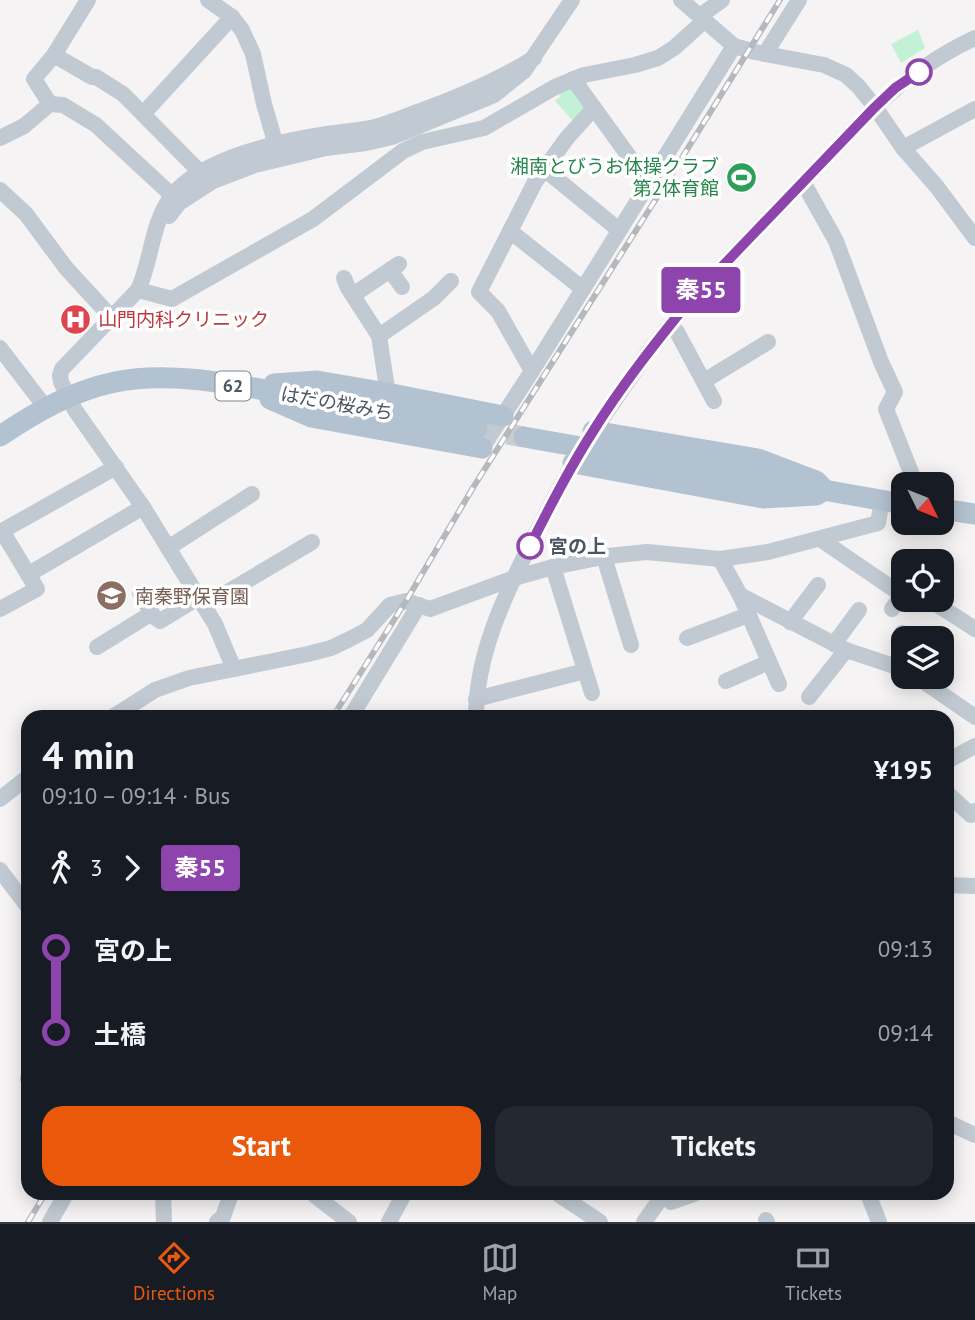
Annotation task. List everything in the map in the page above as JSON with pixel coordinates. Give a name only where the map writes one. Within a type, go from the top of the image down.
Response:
[{"type":"main road","name":"62","points":[[0,436],[29,416],[67,397],[115,382],[150,377],[181,378],[251,388]]},
{"type":"main road","points":[[251,388],[317,381],[503,416]]},
{"type":"main road","points":[[251,388],[311,418],[480,438]]},
{"type":"main road","points":[[591,434],[758,459],[816,481],[825,490]]},
{"type":"main road","points":[[524,437],[891,502]]},
{"type":"main road","points":[[574,461],[763,498],[817,495],[825,490]]},
{"type":"main road","points":[[954,511],[975,514]]},
{"type":"street","points":[[50,104],[34,79],[54,55],[88,0]]},
{"type":"street","points":[[208,0],[232,18],[242,30],[253,54],[278,151]]},
{"type":"street","points":[[234,669],[215,624],[143,507],[75,411],[61,382],[62,369],[138,290],[145,276],[150,253],[176,199],[200,172],[221,162],[278,151],[326,148],[379,140],[416,128],[494,95],[518,77],[534,58],[572,0]]},
{"type":"street","points":[[681,0],[734,46],[824,65],[846,75],[875,107],[903,148],[937,187],[975,238]]},
{"type":"street","points":[[416,128],[484,128],[573,79],[658,58],[674,48],[722,0]]},
{"type":"street","points":[[765,54],[799,0]]},
{"type":"street","points":[[143,114],[232,18]]},
{"type":"street","points":[[476,710],[480,675],[488,643],[514,578],[574,461],[646,355],[691,299],[875,107],[895,88],[925,67],[975,38]]},
{"type":"street","points":[[480,438],[503,416],[734,46]]},
{"type":"street","points":[[54,55],[123,94],[200,172]]},
{"type":"street","points":[[573,79],[649,184]]},
{"type":"street","points":[[0,138],[24,126],[50,104],[63,105],[96,125],[176,199]]},
{"type":"street","points":[[532,371],[498,312],[479,292],[543,168],[594,108]]},
{"type":"street","points":[[903,148],[971,111],[975,128]]},
{"type":"street","points":[[138,290],[172,299],[313,219],[403,151],[416,128]]},
{"type":"street","points":[[176,199],[278,151]]},
{"type":"street","points":[[543,168],[619,230]]},
{"type":"street","points":[[803,182],[836,241],[881,362],[895,392],[886,409],[911,472]]},
{"type":"street","points":[[0,190],[26,214],[66,268],[111,317]]},
{"type":"street","points":[[510,231],[583,289]]},
{"type":"street","points":[[353,295],[395,267],[402,287]]},
{"type":"street","points":[[344,278],[379,336],[387,393]]},
{"type":"street","points":[[379,336],[434,298],[451,281]]},
{"type":"street","points":[[670,324],[677,332],[714,401]]},
{"type":"street","points":[[704,381],[768,342]]},
{"type":"street","points":[[0,348],[46,408]]},
{"type":"street","points":[[753,351],[762,366]]},
{"type":"street","points":[[0,609],[37,589],[2,531],[116,467]]},
{"type":"street","points":[[168,548],[210,514],[252,493]]},
{"type":"street","points":[[124,710],[155,690],[190,678],[331,648],[367,630],[390,605],[406,601],[430,609],[514,578],[604,557],[647,552],[720,559],[768,552],[878,523],[891,505]]},
{"type":"street","points":[[29,573],[143,507]]},
{"type":"street","points":[[820,539],[891,587]]},
{"type":"street","points":[[140,593],[160,621],[265,577],[312,542]]},
{"type":"street","points":[[604,557],[631,645]]},
{"type":"street","points":[[720,559],[740,595],[779,684]]},
{"type":"street","points":[[552,567],[592,693]]},
{"type":"street","points":[[790,622],[818,585]]},
{"type":"street","points":[[740,595],[840,647],[891,662]]},
{"type":"street","points":[[355,710],[419,606]]},
{"type":"street","points":[[809,697],[859,610]]},
{"type":"street","points":[[949,612],[975,629]]},
{"type":"street","points":[[105,647],[152,613]]},
{"type":"street","points":[[687,638],[748,615]]},
{"type":"street","points":[[726,681],[769,662]]},
{"type":"street","points":[[476,699],[585,671]]},
{"type":"street","points":[[934,689],[975,717]]},
{"type":"street","points":[[954,757],[975,746]]},
{"type":"street","points":[[0,799],[21,782]]},
{"type":"street","points":[[954,800],[972,817]]},
{"type":"street","points":[[0,870],[21,894]]},
{"type":"street","points":[[954,885],[975,886]]},
{"type":"street","points":[[954,1125],[975,1135]]},
{"type":"street","points":[[50,1222],[63,1200]]},
{"type":"street","points":[[163,1200],[164,1222]]},
{"type":"street","points":[[217,1222],[223,1217],[228,1200]]},
{"type":"street","points":[[320,1200],[342,1220]]},
{"type":"street","points":[[389,1222],[401,1200]]},
{"type":"street","points":[[567,1200],[600,1222]]},
{"type":"street","points":[[644,1222],[661,1200]]},
{"type":"street","points":[[870,1200],[879,1222]]},
{"type":"green space","points":[[918,30],[925,48],[901,63],[891,44]]},
{"type":"green space","points":[[568,85],[589,107],[575,123],[555,101],[560,97],[556,90]]},
{"type":"tunnel","points":[[477,428],[524,437]]},
{"type":"railway","points":[[337,710],[474,486],[780,0]]},
{"type":"railway","points":[[28,1222],[41,1200]]},
{"type":"bus line","name":"秦55","points":[[530,546],[573,463],[593,431],[670,324],[875,107],[895,88],[919,72]]},
{"type":"place","name":"湘南とびうお体操クラブ 第2体育館","points":[[742,177]]},
{"type":"place","name":"山門内科クリニック","points":[[75,319]]},
{"type":"place","name":"宮の上","points":[[530,546]]},
{"type":"place","name":"南秦野保育園","points":[[112,596]]}]
